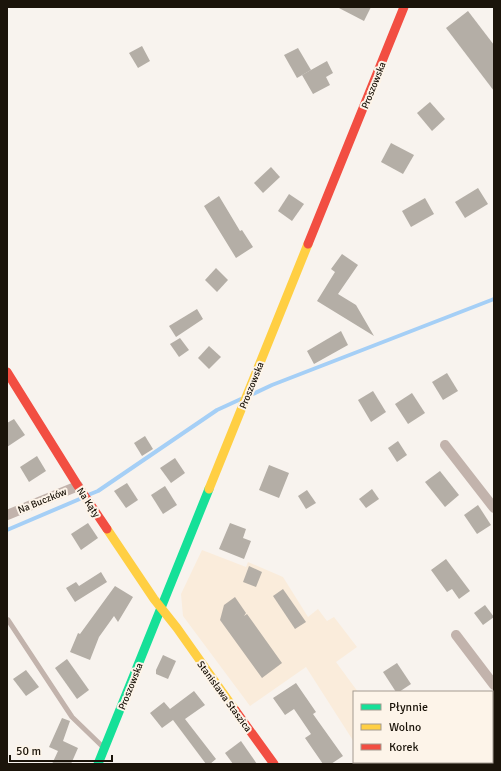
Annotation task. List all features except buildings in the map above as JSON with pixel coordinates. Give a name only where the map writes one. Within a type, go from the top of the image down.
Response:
[{"type":"main road","name":"Proszowska","points":[[98,764],[404,7]]},
{"type":"main road","name":"Na Kąty","points":[[7,372],[79,489],[161,609],[177,628]]},
{"type":"main road","name":"Stanisława Staszica","points":[[177,628],[274,764]]},
{"type":"street","points":[[445,445],[494,508]]},
{"type":"street","name":"Na Buczków","points":[[7,515],[79,489]]},
{"type":"street","points":[[456,635],[494,685]]},
{"type":"lane","points":[[8,620],[72,717],[104,749]]},
{"type":"shaded area","points":[[202,550],[246,567],[248,562],[283,577],[308,617],[318,609],[327,621],[334,617],[357,647],[336,662],[357,691],[353,691],[353,740],[306,667],[250,706],[183,616],[181,594]]},
{"type":"shaded area","points":[[368,763],[409,764],[368,764]]},
{"type":"waterway","points":[[253,394],[272,385],[494,299]]},
{"type":"waterway","points":[[88,495],[98,491],[217,410],[241,399]]},
{"type":"waterway","points":[[7,530],[82,498]]},
{"type":"traffic: fast","points":[[98,764],[209,489]]},
{"type":"traffic: slow","points":[[209,489],[308,244]]},
{"type":"traffic: slow","points":[[107,529],[154,599],[177,628],[235,710]]},
{"type":"traffic: jam","points":[[308,244],[404,7]]},
{"type":"traffic: jam","points":[[7,372],[78,486],[107,529]]},
{"type":"traffic: jam","points":[[235,710],[274,764]]}]
